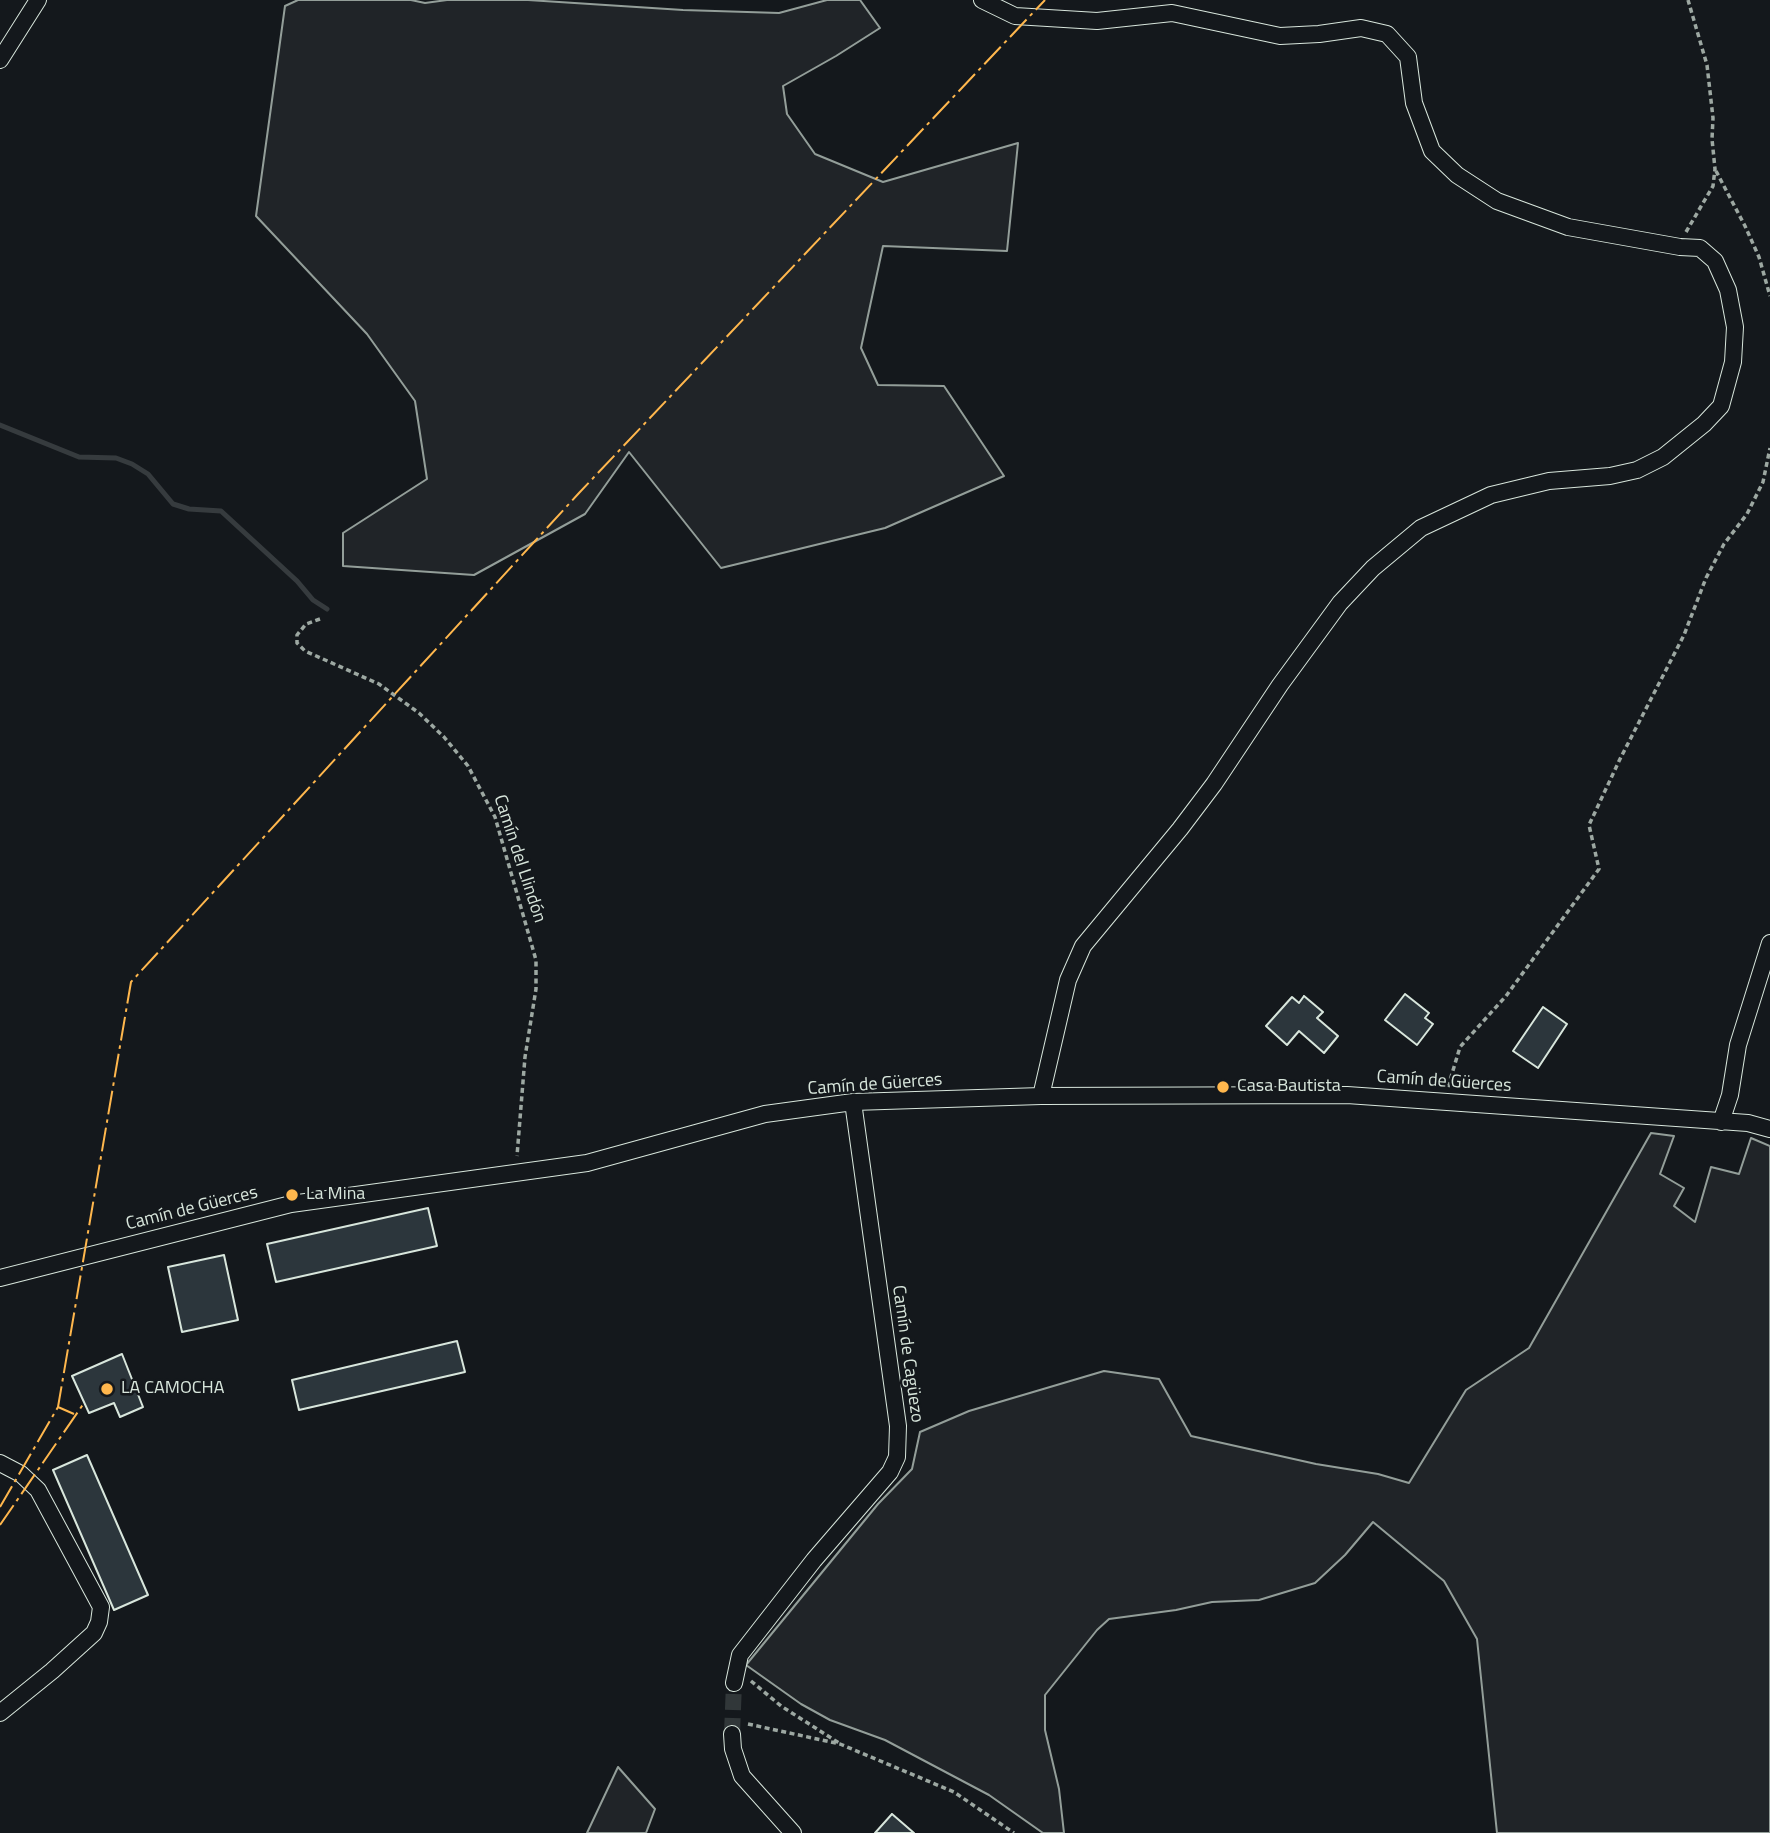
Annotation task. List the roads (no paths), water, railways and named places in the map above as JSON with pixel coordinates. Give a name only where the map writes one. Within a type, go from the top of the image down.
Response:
[{"type":"street","points":[[0,60],[38,0]]},
{"type":"street","points":[[982,0],[1015,16],[1097,21],[1172,13],[1280,36],[1361,28],[1387,34],[1408,57],[1415,103],[1432,151],[1457,175],[1497,201],[1568,227],[1680,247],[1700,248],[1715,261],[1728,290],[1735,327],[1733,362],[1721,406],[1704,424],[1663,457],[1637,470],[1610,476],[1549,481],[1491,495],[1422,528],[1373,568],[1340,603],[1186,820],[1083,946],[1068,980],[1041,1096]]},
{"type":"street","points":[[1721,1122],[1730,1095],[1738,1045],[1770,943]]},
{"type":"street","name":"Camín de Güerces","points":[[0,1278],[291,1204],[587,1163],[765,1114],[853,1102],[1041,1096],[1347,1094],[1748,1123],[1770,1129]]},
{"type":"street","name":"Camín de Cagüezo","points":[[735,1675],[740,1655],[814,1560],[890,1472],[897,1457],[898,1426],[853,1102]]},
{"type":"street","points":[[0,1463],[21,1474],[38,1490],[101,1607],[94,1633],[0,1713]]},
{"type":"street","points":[[732,1734],[733,1749],[742,1776],[793,1833]]},
{"type":"waterway","points":[[0,425],[79,457],[116,458],[132,464],[148,474],[173,504],[189,509],[221,511],[297,581],[313,600],[327,609]]},
{"type":"tunnel","points":[[732,1734],[734,1683]]},
{"type":"place","name":"Casa Bautista","points":[[1223,1087]]},
{"type":"place","name":"La Mina","points":[[292,1195]]},
{"type":"place","name":"LA CAMOCHA","points":[[107,1389]]}]
